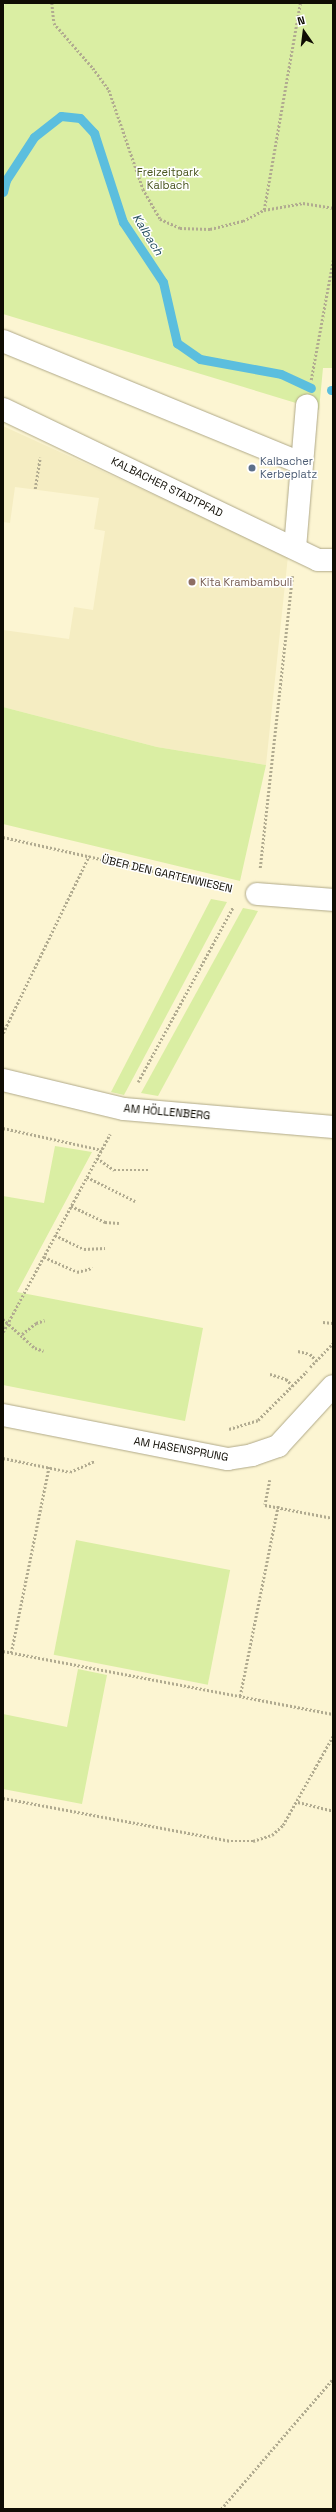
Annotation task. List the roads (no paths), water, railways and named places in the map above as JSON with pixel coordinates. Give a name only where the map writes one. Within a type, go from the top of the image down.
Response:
[{"type":"street","points":[[3,341],[301,463]]},
{"type":"street","points":[[295,548],[307,406]]},
{"type":"street","name":"KALBACHER STADTPFAD","points":[[3,409],[318,560],[333,560]]},
{"type":"street","points":[[257,894],[333,900]]},
{"type":"street","name":"AM HÖLLENBERG","points":[[3,1080],[124,1108],[333,1127]]},
{"type":"street","name":"AM HASENSPRUNG","points":[[3,1415],[228,1459],[252,1455],[278,1446],[333,1386]]},
{"type":"waterway","name":"Kalbach","points":[[3,192],[6,180],[34,137],[61,116],[80,118],[94,133],[123,222],[163,282],[177,343],[200,359],[281,374],[311,388]]},
{"type":"place","name":"Kalbacher Kerbeplatz","points":[[252,468]]},
{"type":"place","name":"Kita Krambambuli","points":[[192,582]]},
{"type":"park label","name":"Freizeitpark Kalbach","points":[[168,179]]}]
